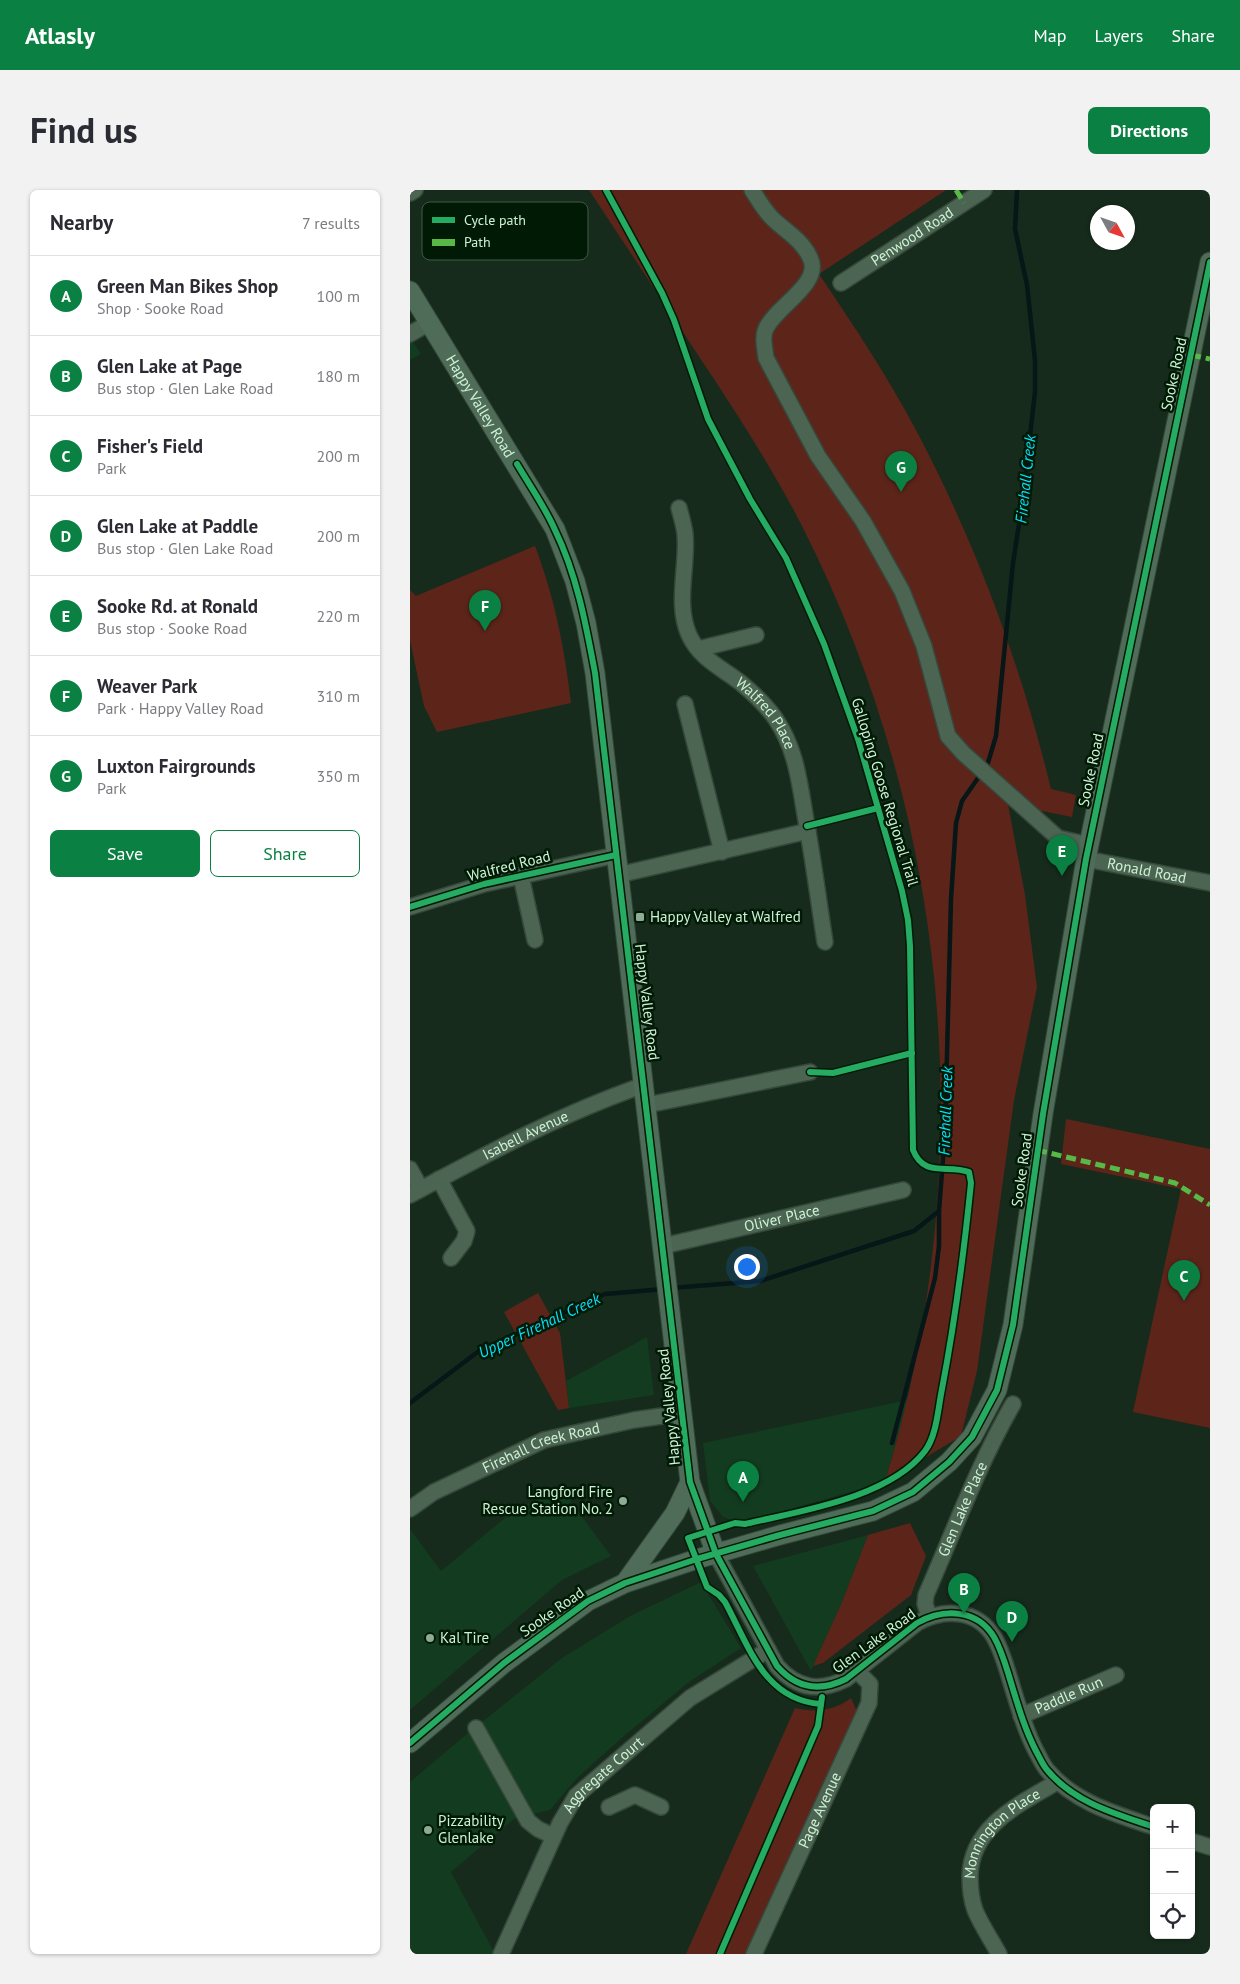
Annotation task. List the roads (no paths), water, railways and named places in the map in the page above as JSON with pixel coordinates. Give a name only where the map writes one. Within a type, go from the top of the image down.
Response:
[{"type":"main road","name":"Sooke Road","points":[[410,1743],[504,1663],[588,1601],[625,1583],[716,1554],[873,1511],[913,1492],[949,1462],[972,1437],[997,1390],[1013,1325],[1043,1114],[1087,852],[1210,262]]},
{"type":"main road","name":"Happy Valley Road","points":[[410,291],[555,529],[565,552],[586,623],[595,673],[690,1482],[716,1554]]},
{"type":"main road","points":[[625,1583],[676,1513],[690,1482]]},
{"type":"street","points":[[410,193],[415,190]]},
{"type":"street","name":"Ronald Road","points":[[752,190],[772,218],[792,234],[811,260],[812,270],[807,282],[765,330],[766,358],[818,456],[863,521],[902,591],[924,646],[948,736],[974,764],[1058,838],[1087,852],[1210,883]]},
{"type":"street","name":"Penwood Road","points":[[841,283],[984,190]]},
{"type":"street","points":[[410,334],[429,323]]},
{"type":"street","name":"Walfred Place","points":[[680,508],[685,533],[682,602],[684,622],[698,650],[707,660],[740,683],[763,703],[776,719],[790,744],[797,766],[825,942]]},
{"type":"street","points":[[698,650],[756,635]]},
{"type":"street","points":[[685,704],[722,852]]},
{"type":"street","points":[[618,875],[808,831]]},
{"type":"street","name":"Walfred Road","points":[[410,907],[484,884],[616,855]]},
{"type":"street","points":[[520,876],[535,940]]},
{"type":"street","points":[[647,1105],[810,1072]]},
{"type":"street","name":"Isabell Avenue","points":[[416,1192],[532,1132],[644,1085]]},
{"type":"street","points":[[410,1169],[416,1192]]},
{"type":"street","points":[[440,1179],[467,1231],[464,1241],[451,1258]]},
{"type":"street","name":"Oliver Place","points":[[663,1246],[903,1190]]},
{"type":"street","name":"Glen Lake Place","points":[[929,1616],[925,1604],[926,1595],[975,1477],[992,1441],[1013,1404]]},
{"type":"street","name":"Firehall Creek Road","points":[[410,1509],[434,1492],[544,1440],[634,1420],[683,1413]]},
{"type":"street","name":"Glen Lake Road","points":[[716,1554],[768,1650],[783,1672],[804,1685],[823,1687],[835,1685],[857,1671],[917,1623],[929,1616],[954,1612],[966,1615],[982,1624],[989,1630],[1001,1653],[1021,1716],[1046,1769],[1057,1782],[1072,1794],[1095,1806],[1150,1826]]},
{"type":"street","name":"Aggregate Court","points":[[501,1954],[566,1810],[583,1789],[690,1698],[768,1650]]},
{"type":"street","name":"Page Avenue","points":[[754,1954],[869,1703],[870,1684],[857,1671]]},
{"type":"street","name":"Paddle Run","points":[[1021,1716],[1116,1675]]},
{"type":"street","points":[[476,1728],[528,1820],[538,1829],[554,1836]]},
{"type":"street","name":"Monnington Place","points":[[999,1954],[975,1909],[970,1885],[970,1867],[975,1849],[984,1833],[998,1819],[1057,1782]]},
{"type":"street","points":[[610,1807],[636,1796],[662,1807]]},
{"type":"street","points":[[1195,1841],[1210,1847]]},
{"type":"waterway","name":"Firehall Creek","points":[[987,766],[996,736],[1013,563],[1023,498],[1035,392],[1035,360],[1027,285],[1015,229],[1017,191]]},
{"type":"waterway","name":"Firehall Creek","points":[[892,1443],[935,1278],[939,1246],[939,1211],[945,1132],[951,899],[956,823],[962,801],[978,778]]},
{"type":"waterway","name":"Upper Firehall Creek","points":[[671,1288],[760,1281],[914,1231],[939,1211]]},
{"type":"waterway","name":"Upper Firehall Creek","points":[[410,1403],[479,1351],[605,1294],[664,1289]]},
{"type":"place","name":"Luxton Fairgrounds","points":[[901,492]]},
{"type":"place","name":"Weaver Park","points":[[485,631]]},
{"type":"place","name":"Sooke Rd. at Ronald","points":[[1062,876]]},
{"type":"place","name":"Happy Valley at Walfred","points":[[640,917]]},
{"type":"place","name":"Fisher's Field","points":[[1184,1301]]},
{"type":"place","name":"Langford Fire Rescue Station No. 2","points":[[623,1501]]},
{"type":"place","name":"Green Man Bikes Shop","points":[[743,1502]]},
{"type":"place","name":"Glen Lake at Page","points":[[964,1614]]},
{"type":"place","name":"Kal Tire","points":[[430,1638]]},
{"type":"place","name":"Glen Lake at Paddle","points":[[1012,1642]]},
{"type":"place","name":"Pizzability Glenlake","points":[[428,1830]]}]
